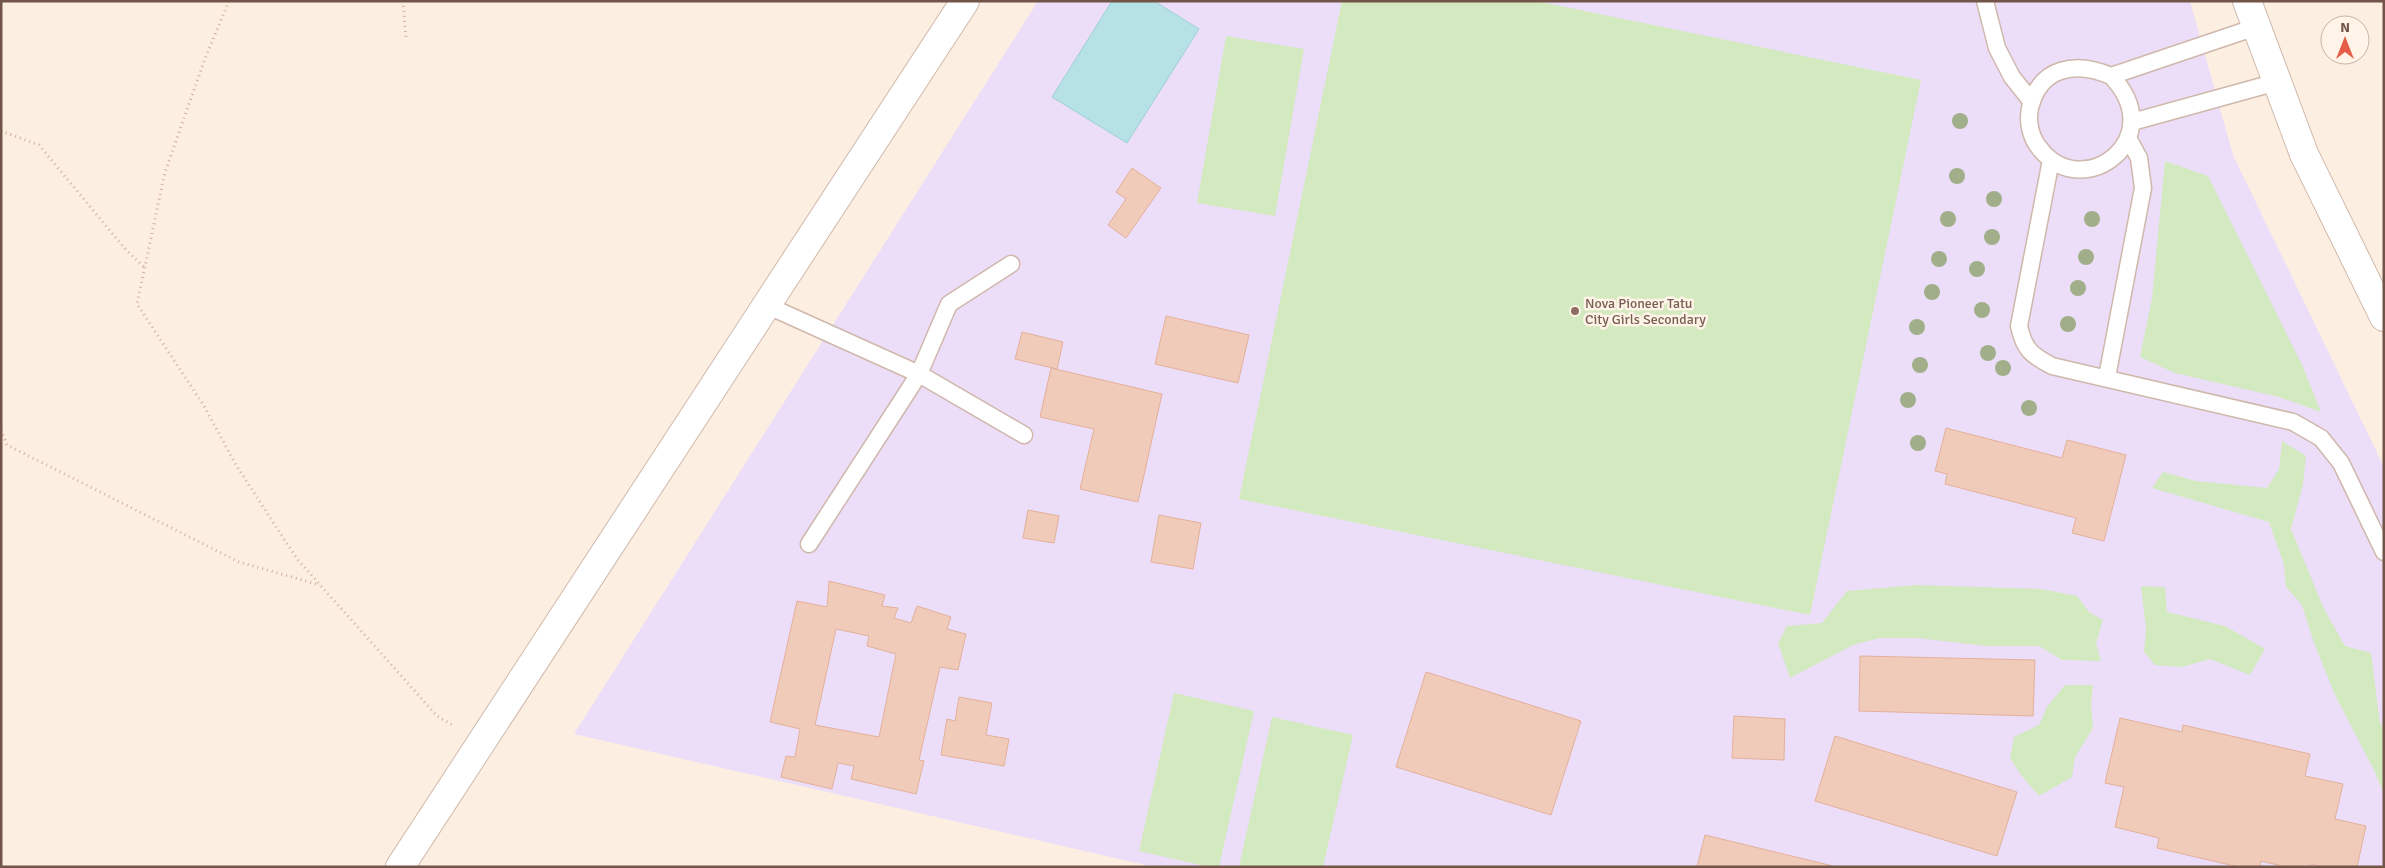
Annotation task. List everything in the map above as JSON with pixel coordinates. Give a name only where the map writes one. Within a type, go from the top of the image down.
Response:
[{"type":"street","points":[[400,867],[965,1]]},
{"type":"street","points":[[2247,1],[2304,154],[2384,317]]},
{"type":"lane","points":[[1985,1],[1998,48],[2012,77],[2032,102]]},
{"type":"lane","points":[[2111,76],[2256,27]]},
{"type":"lane","points":[[2078,66],[2095,69],[2111,76],[2123,89],[2130,105],[2132,122],[2128,138],[2120,152],[2107,162],[2091,168],[2075,169],[2059,165],[2051,160],[2034,143],[2030,127],[2032,102],[2035,93],[2046,79],[2061,70],[2078,66]]},
{"type":"lane","points":[[2132,122],[2277,82]]},
{"type":"lane","points":[[2108,378],[2143,188],[2139,158],[2128,138]]},
{"type":"lane","points":[[2051,160],[2019,326],[2022,340],[2032,355],[2052,366],[2293,422],[2321,438],[2341,463],[2384,552]]},
{"type":"lane","points":[[809,544],[919,374],[948,304],[1011,264]]},
{"type":"lane","points":[[766,305],[919,374],[1024,435]]},
{"type":"path","points":[[229,1],[206,56],[165,172],[137,304],[204,406],[236,465],[297,559],[438,716],[481,743]]},
{"type":"path","points":[[403,1],[406,38]]},
{"type":"path","points":[[1,131],[39,145],[126,250],[144,268]]},
{"type":"path","points":[[1,430],[7,445],[239,562],[321,585]]},
{"type":"shaded area","name":"Nova Pioneer Tatu City Girls Secondary","points":[[1038,1],[2190,1],[2233,155],[2384,467],[2384,867],[1154,867],[574,734]]},
{"type":"green space","points":[[1342,1],[1536,1],[1921,80],[1810,615],[1239,499]]},
{"type":"green space","points":[[1226,36],[1304,49],[1275,216],[1197,203]]},
{"type":"green space","points":[[2165,161],[2208,176],[2303,367],[2321,412],[2279,397],[2175,373],[2140,357],[2152,298]]},
{"type":"green space","points":[[2282,441],[2306,456],[2303,484],[2291,529],[2324,609],[2345,646],[2371,653],[2380,724],[2384,727],[2384,794],[2374,770],[2335,695],[2313,640],[2302,605],[2286,587],[2284,565],[2269,522],[2152,488],[2163,472],[2196,481],[2267,488],[2279,469]]},
{"type":"green space","points":[[1917,585],[2041,589],[2077,596],[2089,612],[2103,620],[2096,643],[2101,661],[2062,660],[2039,646],[1986,646],[1918,638],[1880,638],[1853,645],[1790,678],[1778,643],[1787,626],[1822,623],[1847,591]]},
{"type":"green space","points":[[2141,586],[2165,587],[2167,612],[2225,626],[2265,649],[2250,675],[2210,659],[2182,667],[2155,665],[2144,652],[2146,630]]},
{"type":"green space","points":[[2065,685],[2093,685],[2091,704],[2093,728],[2075,757],[2072,777],[2039,796],[2021,775],[2010,758],[2014,737],[2039,725],[2047,707]]},
{"type":"green space","points":[[1174,693],[1254,711],[1219,867],[1209,867],[1139,851]]},
{"type":"green space","points":[[1272,717],[1353,735],[1323,867],[1239,867]]},
{"type":"water","points":[[1112,1],[1154,1],[1199,29],[1127,143],[1052,97]]},
{"type":"building","points":[[1132,168],[1161,188],[1126,238],[1108,225],[1126,199],[1116,192]]},
{"type":"building","points":[[1166,316],[1249,335],[1238,383],[1155,364]]},
{"type":"building","points":[[1022,332],[1063,342],[1057,369],[1015,359]]},
{"type":"building","points":[[1051,368],[1162,394],[1138,502],[1080,489],[1094,429],[1040,417]]},
{"type":"building","points":[[1946,428],[2062,458],[2067,440],[2126,455],[2104,541],[2072,533],[2076,518],[1945,484],[1947,474],[1935,471]]},
{"type":"building","points":[[1028,510],[1059,516],[1054,543],[1023,538]]},
{"type":"building","points":[[1159,515],[1201,523],[1193,569],[1151,562]]},
{"type":"building","points":[[829,581],[885,595],[882,606],[898,608],[894,618],[911,623],[917,606],[951,617],[947,629],[966,634],[958,670],[940,667],[919,760],[924,761],[916,794],[851,779],[854,766],[838,763],[832,789],[781,777],[786,756],[795,757],[800,729],[770,722],[797,601],[827,607]],"holes":[[[836,629],[869,636],[867,646],[896,654],[879,737],[815,725]]]},
{"type":"building","points":[[1860,656],[2035,660],[2033,716],[1859,711]]},
{"type":"building","points":[[1426,672],[1581,721],[1551,815],[1396,767]]},
{"type":"building","points":[[959,697],[992,703],[986,735],[1009,739],[1004,766],[941,755],[947,719],[955,721]]},
{"type":"building","points":[[1734,716],[1785,719],[1784,760],[1732,758]]},
{"type":"building","points":[[2120,718],[2182,732],[2183,725],[2310,754],[2305,776],[2343,784],[2335,819],[2366,826],[2357,867],[2322,867],[2311,864],[2310,867],[2286,867],[2261,861],[2260,867],[2239,867],[2157,848],[2159,838],[2115,827],[2124,787],[2105,783]]},
{"type":"building","points":[[1835,736],[2017,792],[1997,856],[1815,801]]},
{"type":"building","points":[[1705,835],[1837,867],[1697,867]]},
{"type":"place","name":"Nova Pioneer Tatu City Girls Secondary","points":[[1575,311]]}]
